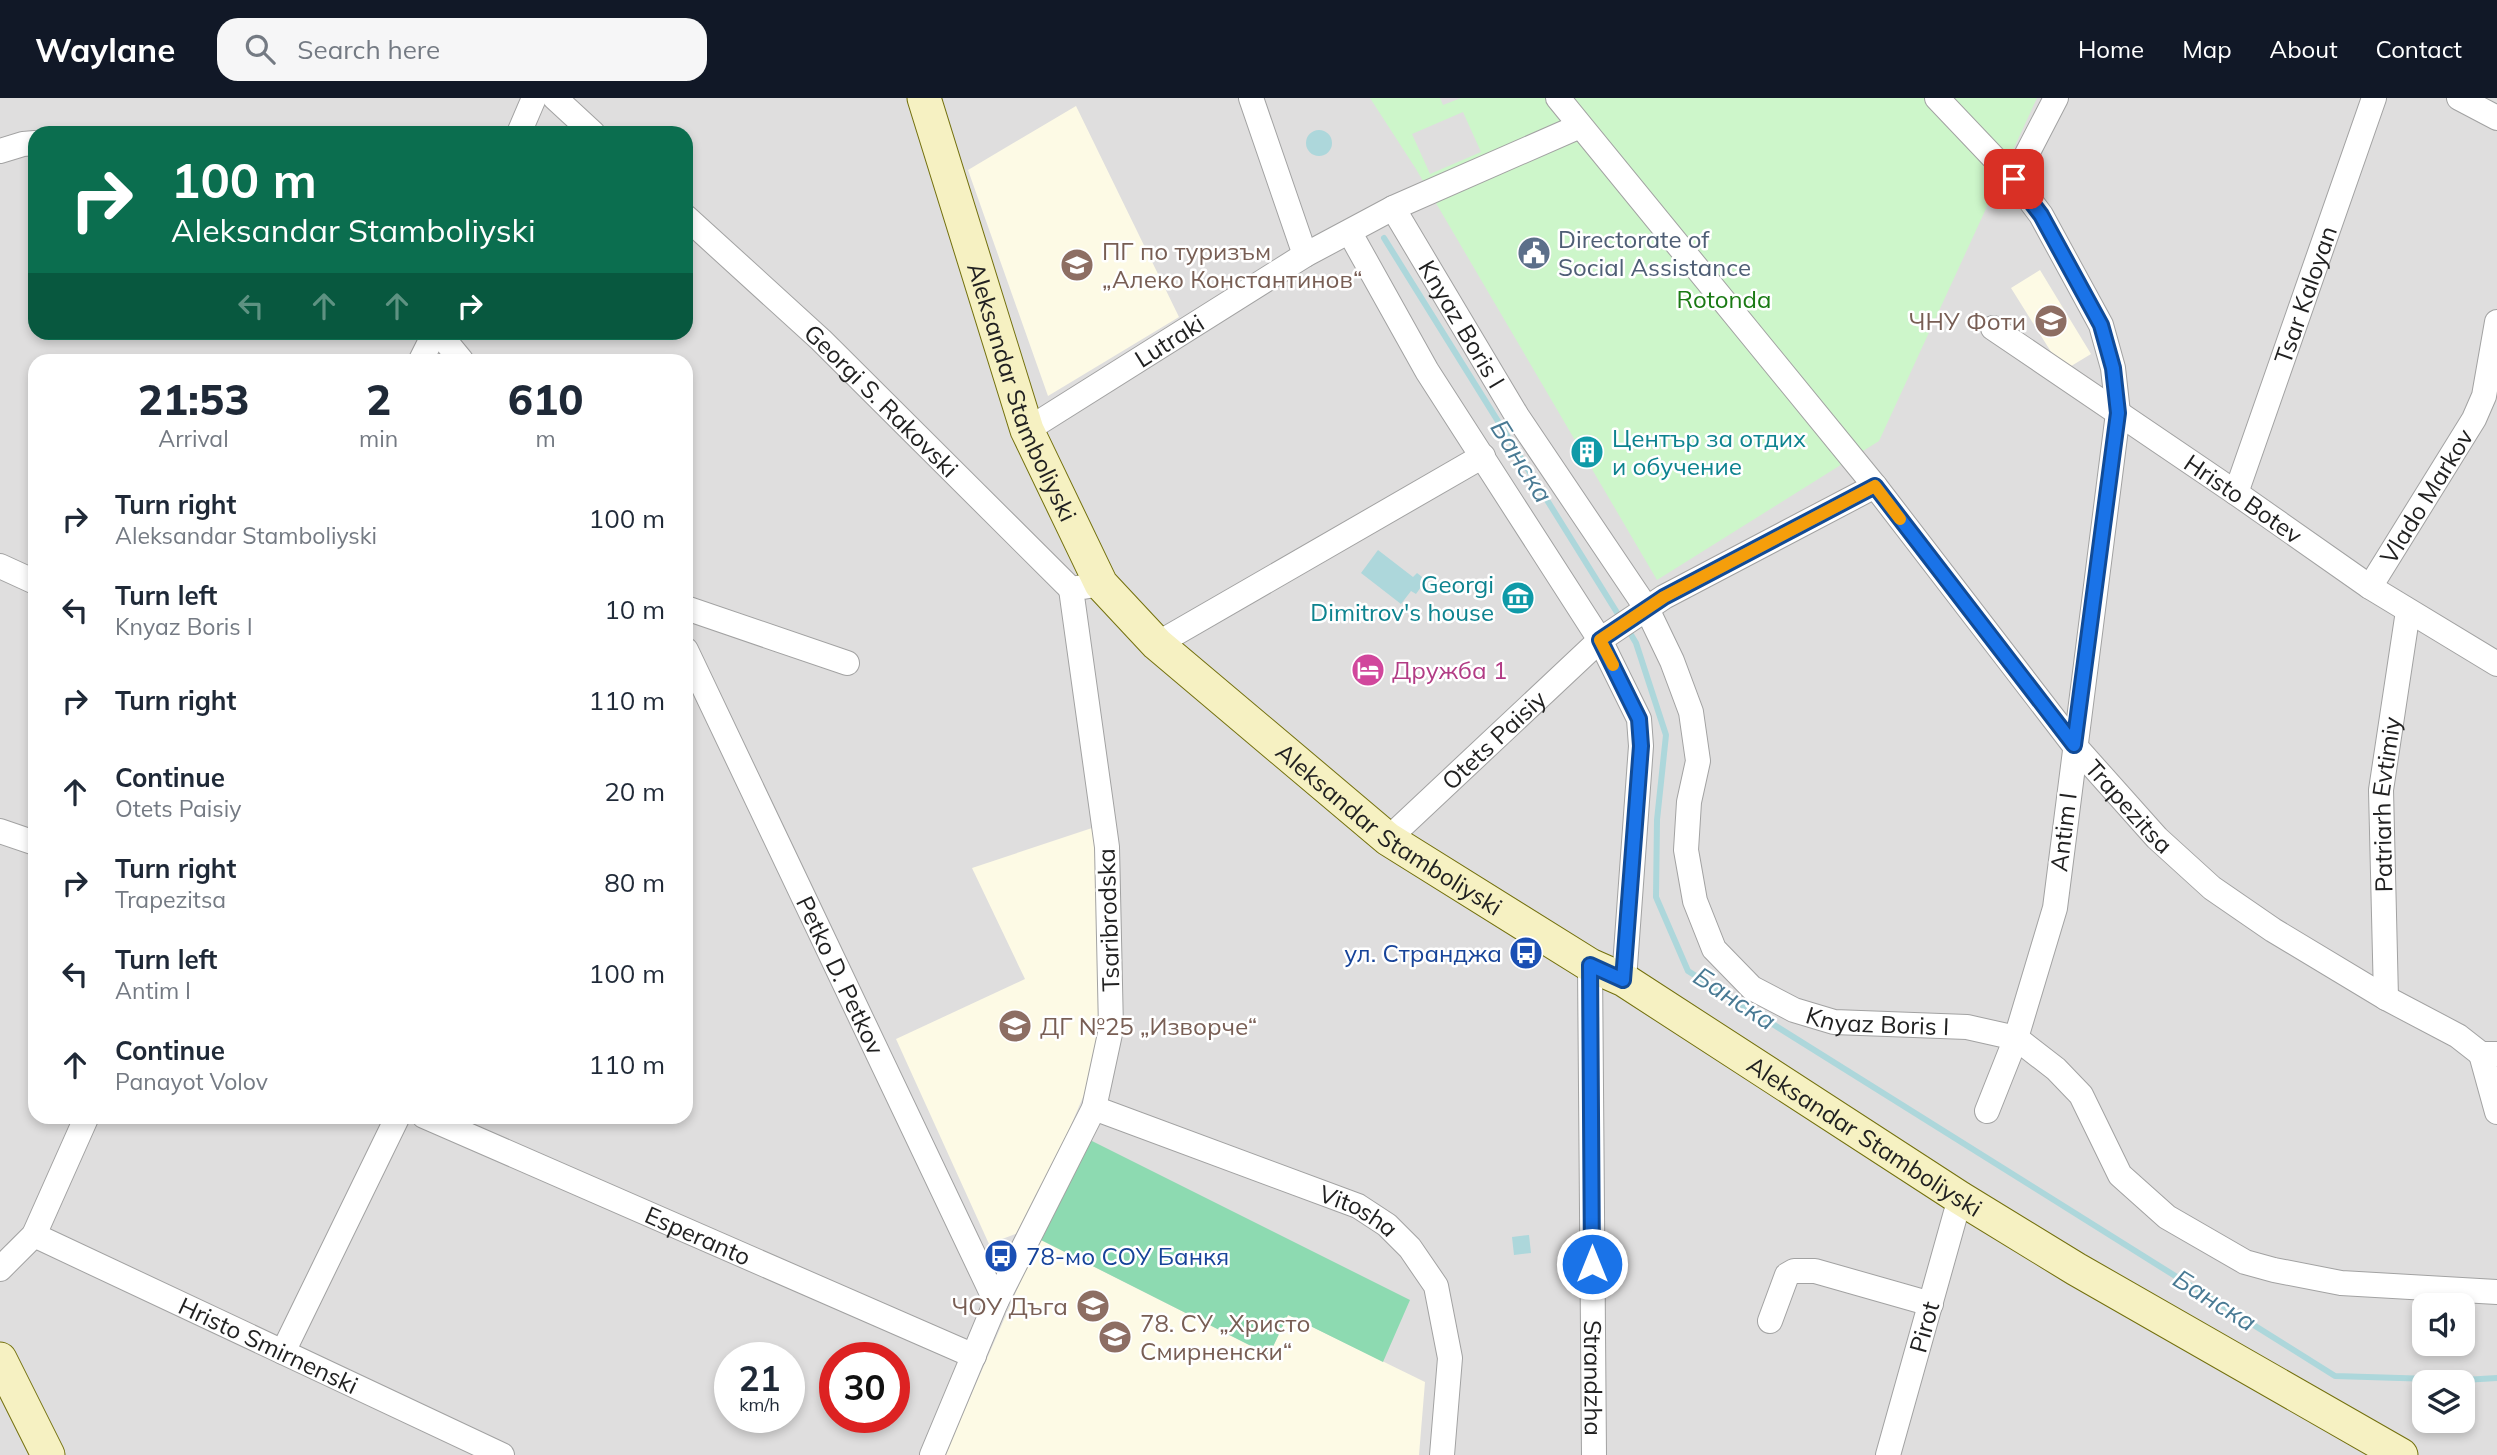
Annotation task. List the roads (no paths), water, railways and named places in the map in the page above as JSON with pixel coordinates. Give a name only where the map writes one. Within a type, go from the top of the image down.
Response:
[{"type":"street","points":[[522,126],[534,98]]},
{"type":"street","points":[[555,98],[585,126]]},
{"type":"street","name":"Aleksandar Stamboliyski","points":[[924,98],[1027,430],[1086,587],[1388,839],[1590,965],[1623,980],[1960,1198],[2076,1269],[2401,1455]]},
{"type":"street","points":[[1251,98],[1305,254]]},
{"type":"street","name":"Trapezitsa","points":[[1558,98],[1875,486],[2074,745],[2157,838],[2212,888],[2273,930],[2386,998],[2489,1054]]},
{"type":"street","name":"Antim I","points":[[1937,98],[2014,179],[2041,215],[2101,325],[2113,368],[2118,413],[2055,908],[2016,1038],[1987,1111]]},
{"type":"street","points":[[2014,179],[2056,98]]},
{"type":"street","name":"Tsar Kaloyan","points":[[2236,493],[2374,98]]},
{"type":"street","points":[[2459,98],[2497,118]]},
{"type":"street","name":"Lutraki","points":[[1027,430],[1305,254],[1350,233],[1393,208],[1580,126]]},
{"type":"street","points":[[0,151],[28,144]]},
{"type":"street","name":"Knyaz Boris I","points":[[1393,208],[1517,416],[1644,611],[1671,661],[1690,712],[1698,761],[1689,803],[1686,850],[1695,901],[1714,949],[1752,988],[1794,1010],[1834,1022],[1967,1027],[2016,1038],[2056,1069],[2081,1095],[2120,1175],[2167,1217],[2245,1262],[2341,1283],[2497,1292]]},
{"type":"street","name":"Georgi S. Rakovski","points":[[693,223],[1086,587]]},
{"type":"street","name":"Knyaz Boris I","points":[[1350,233],[1427,371],[1607,635],[1639,719],[1641,746],[1623,980]]},
{"type":"street","name":"Vlado Markov","points":[[2370,587],[2460,444],[2491,400],[2497,322]]},
{"type":"street","name":"Hristo Botev","points":[[1993,328],[2370,587],[2408,611],[2494,655]]},
{"type":"street","points":[[444,340],[456,354]]},
{"type":"street","points":[[1157,644],[1483,456]]},
{"type":"street","points":[[1644,611],[1664,597],[1875,486]]},
{"type":"street","points":[[0,566],[28,579]]},
{"type":"street","name":"Tsaribrodska","points":[[932,1455],[996,1302],[1094,1108],[1111,1029],[1107,848],[1086,587]]},
{"type":"street","points":[[693,610],[846,663]]},
{"type":"street","name":"Otets Paisiy","points":[[1388,839],[1607,635],[1644,611]]},
{"type":"street","name":"Patriarh Evtimiy","points":[[2386,998],[2381,790],[2408,611]]},
{"type":"street","name":"Petko D. Petkov","points":[[693,665],[996,1302]]},
{"type":"street","points":[[0,831],[28,841]]},
{"type":"street","name":"Strandzha","points":[[1590,965],[1594,1455]]},
{"type":"street","points":[[2489,1054],[2497,1112]]},
{"type":"street","name":"Vitosha","points":[[1094,1108],[1358,1206],[1387,1225],[1410,1248],[1436,1286],[1450,1358],[1442,1455]]},
{"type":"street","points":[[0,1269],[33,1235],[83,1124]]},
{"type":"street","points":[[283,1352],[394,1124]]},
{"type":"street","name":"Esperanto","points":[[442,1124],[974,1356]]},
{"type":"street","name":"Pirot","points":[[1888,1455],[1960,1198]]},
{"type":"street","name":"Hristo Smirnenski","points":[[33,1235],[502,1455]]},
{"type":"street","points":[[1770,1321],[1787,1275],[1794,1271],[1815,1271],[1931,1304]]},
{"type":"street","points":[[0,1359],[48,1455]]},
{"type":"water","points":[[1319,130],[1328,134],[1332,143],[1328,152],[1319,156],[1310,152],[1306,143],[1310,134]]},
{"type":"water","points":[[1378,550],[1413,577],[1417,573],[1426,580],[1416,594],[1411,591],[1401,604],[1361,573]]},
{"type":"water","points":[[1529,1235],[1531,1253],[1514,1255],[1512,1237]]},
{"type":"waterway","name":"Банска","points":[[1384,238],[1621,619]]},
{"type":"waterway","name":"Банска","points":[[1627,628],[1636,643],[1666,735],[1657,820],[1656,897],[1688,971],[2335,1376],[2464,1380],[2497,1378]]},
{"type":"place","name":"Directorate of Social Assistance","points":[[1534,253]]},
{"type":"place","name":"ПГ по туризъм „Алеко Константинов“","points":[[1077,265]]},
{"type":"place","name":"ЧНУ Фоти","points":[[2051,321]]},
{"type":"place","name":"Център за отдих и обучение","points":[[1587,452]]},
{"type":"place","name":"Georgi Dimitrov's house","points":[[1518,598]]},
{"type":"place","name":"Дружба 1","points":[[1368,670]]},
{"type":"place","name":"ул. Странджа","points":[[1526,953]]},
{"type":"place","name":"ДГ №25 „Изворче“","points":[[1015,1026]]},
{"type":"place","name":"78-мо СОУ Банкя","points":[[1001,1256]]},
{"type":"place","name":"ЧОУ Дъга","points":[[1093,1306]]},
{"type":"place","name":"78. СУ „Христо Смирненски“","points":[[1115,1337]]},
{"type":"park label","name":"Rotonda","points":[[1724,299]]}]
